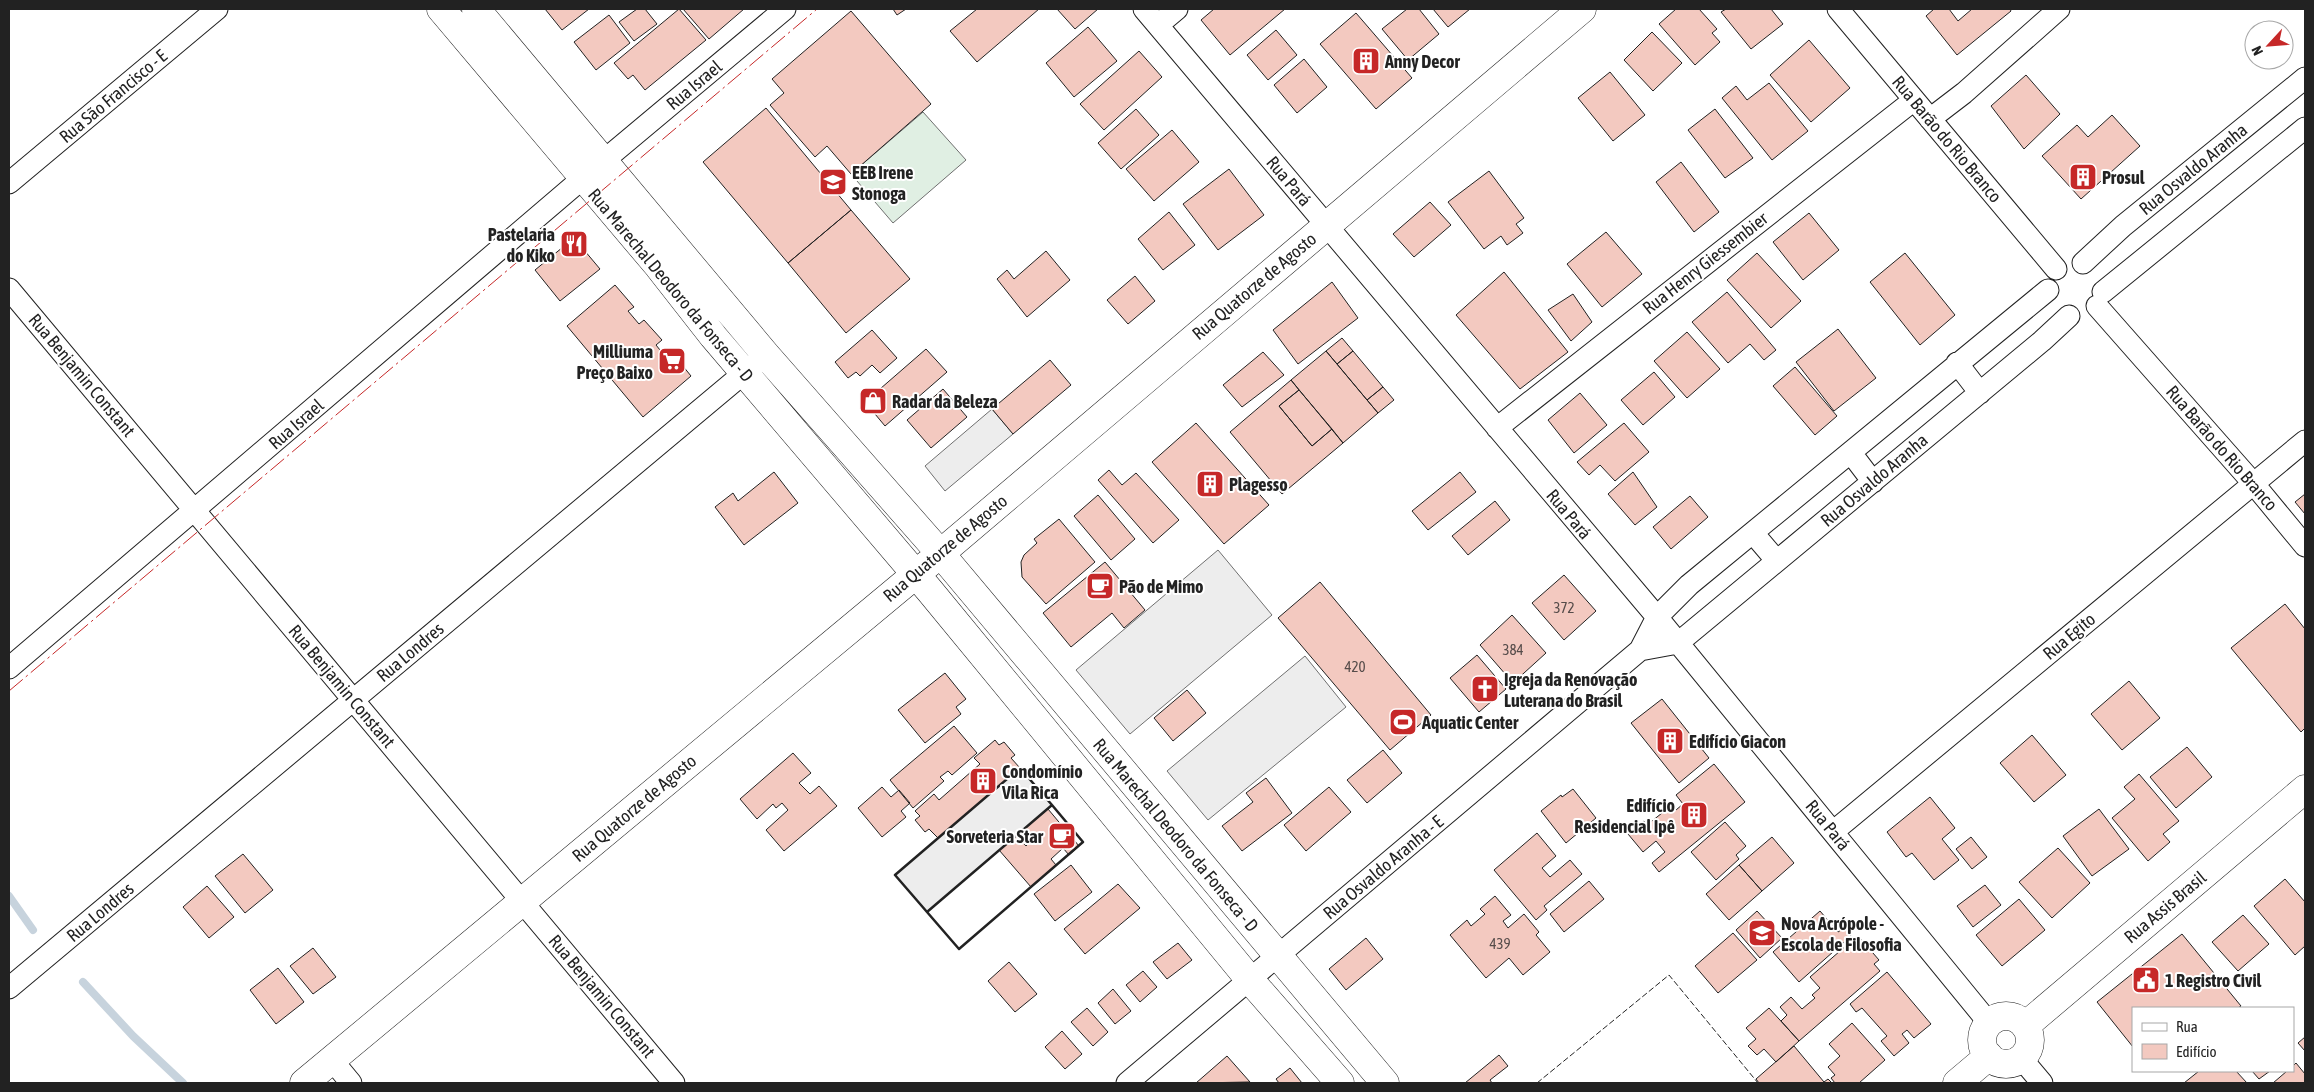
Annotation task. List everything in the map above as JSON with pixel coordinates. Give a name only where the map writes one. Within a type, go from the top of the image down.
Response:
[{"type":"street","name":"Rua São Francisco - E","points":[[9,183],[217,9]]},
{"type":"street","name":"Rua Marechal Deodoro da Fonseca - D","points":[[441,9],[583,178],[766,354],[934,547],[1385,1083]]},
{"type":"street","name":"Rua Marechal Deodoro da Fonseca - D","points":[[476,9],[604,161],[744,372],[916,575],[1250,980],[1340,1083]]},
{"type":"street","name":"Rua Israel","points":[[9,668],[583,178],[785,9]]},
{"type":"street","points":[[1151,17],[1177,9]]},
{"type":"street","name":"Rua Quatorze de Agosto","points":[[304,1083],[916,575],[934,547],[1326,225],[1582,9]]},
{"type":"street","name":"Rua Barão do Rio Branco","points":[[1838,9],[2056,268]]},
{"type":"street","points":[[1930,119],[1964,92],[2059,9]]},
{"type":"street","name":"Rua Pará","points":[[1151,17],[1496,428],[1657,616],[1989,1023]]},
{"type":"street","name":"Rua Osvaldo Aranha","points":[[2083,263],[2123,226],[2305,78]]},
{"type":"street","name":"Rua Henry Giessembier","points":[[1496,428],[1914,100]]},
{"type":"street","points":[[2100,299],[2101,279],[2094,269],[2083,263],[2074,261],[2056,268],[2050,278],[2048,290],[2051,302],[2058,311],[2069,316],[2088,314],[2100,299],[2305,128]]},
{"type":"street","name":"Rua Benjamin Constant","points":[[9,289],[674,1083]]},
{"type":"street","name":"Rua Osvaldo Aranha","points":[[1657,616],[1689,586],[1957,363],[2048,290]]},
{"type":"street","name":"Rua Barão do Rio Branco","points":[[2100,299],[2305,546]]},
{"type":"street","name":"Rua Osvaldo Aranha","points":[[1678,644],[1776,560],[1980,393],[2069,316]]},
{"type":"street","name":"Rua Londres","points":[[9,988],[766,354]]},
{"type":"street","points":[[1957,363],[1980,393]]},
{"type":"street","name":"Rua Egito","points":[[1834,831],[2305,441]]},
{"type":"street","points":[[822,464],[845,444]]},
{"type":"street","points":[[1851,453],[1873,482]]},
{"type":"street","points":[[1753,533],[1776,560]]},
{"type":"street","name":"Rua Osvaldo Aranha - E","points":[[1127,1083],[1640,650],[1657,616]]},
{"type":"street","points":[[1640,650],[1678,644]]},
{"type":"street","name":"Rua Assis Brasil","points":[[2025,1026],[2305,789]]},
{"type":"street","points":[[2000,1016],[2011,1016],[2025,1026],[2030,1039],[2028,1050],[2021,1058],[2012,1063],[2001,1064],[1984,1051],[1982,1040],[1984,1030],[1989,1023],[2000,1016]]},
{"type":"street","points":[[1957,1083],[1989,1056]]},
{"type":"street","points":[[2021,1058],[2042,1083]]},
{"type":"street","points":[[332,1060],[351,1083]]},
{"type":"green space","points":[[923,112],[966,160],[893,223],[851,174]]},
{"type":"shaded area","points":[[992,409],[1013,434],[945,491],[925,466]]},
{"type":"shaded area","points":[[1218,550],[1272,615],[1130,734],[1076,670]]},
{"type":"shaded area","points":[[1305,656],[1346,707],[1208,820],[1167,771]]},
{"type":"shaded area","points":[[1020,768],[1052,805],[927,912],[895,875]]},
{"type":"building","points":[[545,9],[589,9],[562,30]]},
{"type":"building","points":[[637,9],[645,9],[657,24],[634,41],[619,22]]},
{"type":"building","points":[[679,9],[706,40],[645,90],[633,75],[628,79],[614,63]]},
{"type":"building","points":[[683,9],[744,9],[709,39]]},
{"type":"building","points":[[893,9],[906,9],[897,15]]},
{"type":"building","points":[[977,9],[1039,9],[977,62],[950,31]]},
{"type":"building","points":[[1057,9],[1098,9],[1075,29]]},
{"type":"building","points":[[1214,9],[1285,9],[1230,55],[1201,20]]},
{"type":"building","points":[[1407,9],[1419,9],[1439,34],[1408,60],[1382,29]]},
{"type":"building","points":[[1433,9],[1470,9],[1448,27]]},
{"type":"building","points":[[1676,9],[1699,9],[1717,29],[1712,33],[1720,42],[1695,65],[1659,24]]},
{"type":"building","points":[[1726,9],[1771,9],[1783,24],[1751,49],[1721,12]]},
{"type":"building","points":[[1934,9],[1949,9],[1958,21],[1972,9],[2010,9],[2011,11],[1957,55],[1926,16]]},
{"type":"building","points":[[851,11],[931,104],[851,174],[827,146],[815,157],[770,105],[784,93],[772,79]]},
{"type":"building","name":"Anny Decor","points":[[1356,13],[1412,78],[1376,109],[1320,44]]},
{"type":"building","points":[[609,15],[630,43],[596,70],[574,42]]},
{"type":"building","points":[[1088,27],[1117,61],[1074,97],[1046,63]]},
{"type":"building","points":[[1276,30],[1297,55],[1268,80],[1247,55]]},
{"type":"building","points":[[1652,32],[1682,63],[1653,91],[1624,60]]},
{"type":"building","points":[[1809,40],[1850,88],[1811,122],[1770,75]]},
{"type":"building","points":[[1139,51],[1162,77],[1104,130],[1080,104]]},
{"type":"building","points":[[1304,59],[1327,87],[1297,113],[1274,85]]},
{"type":"building","points":[[1610,72],[1645,115],[1613,141],[1578,98]]},
{"type":"building","points":[[2026,75],[2060,114],[2024,149],[1991,106]]},
{"type":"building","points":[[1769,83],[1808,131],[1772,160],[1722,98],[1736,86],[1747,100]]},
{"type":"building","points":[[766,108],[851,210],[788,263],[703,162]]},
{"type":"building","points":[[1136,109],[1159,135],[1121,169],[1098,143]]},
{"type":"building","points":[[1715,109],[1753,158],[1725,178],[1688,130]]},
{"type":"building","name":"Prosul","points":[[2112,115],[2140,146],[2081,199],[2042,156],[2077,125],[2088,137]]},
{"type":"building","points":[[1172,130],[1199,162],[1154,201],[1126,169]]},
{"type":"building","points":[[1681,162],[1719,212],[1694,232],[1656,182]]},
{"type":"building","points":[[1229,169],[1264,215],[1218,250],[1183,204]]},
{"type":"building","points":[[1489,171],[1524,218],[1516,224],[1523,233],[1507,245],[1501,236],[1484,249],[1448,202]]},
{"type":"building","points":[[1430,202],[1451,225],[1414,257],[1393,234]]},
{"type":"building","points":[[851,210],[910,279],[846,333],[788,263]]},
{"type":"building","points":[[1169,212],[1195,245],[1163,270],[1138,239]]},
{"type":"building","points":[[1809,213],[1839,250],[1803,280],[1773,242]]},
{"type":"building","points":[[1606,232],[1642,274],[1602,307],[1567,264]]},
{"type":"building","points":[[574,238],[600,269],[560,301],[535,270]]},
{"type":"building","points":[[1046,251],[1070,280],[1027,317],[997,279],[1007,270],[1014,279]]},
{"type":"building","points":[[1757,253],[1801,301],[1771,328],[1727,280]]},
{"type":"building","points":[[1905,253],[1955,315],[1920,345],[1870,282]]},
{"type":"building","points":[[1504,272],[1568,352],[1520,389],[1456,315]]},
{"type":"building","points":[[1135,276],[1155,301],[1128,324],[1107,300]]},
{"type":"building","points":[[1332,282],[1358,318],[1298,364],[1273,330]]},
{"type":"building","points":[[615,285],[634,307],[628,311],[639,324],[644,320],[662,340],[656,345],[668,360],[674,355],[691,376],[643,417],[567,326]]},
{"type":"building","points":[[1727,292],[1776,350],[1764,360],[1750,344],[1728,363],[1692,322]]},
{"type":"building","points":[[1573,294],[1592,322],[1571,341],[1548,310]]},
{"type":"building","points":[[1838,329],[1876,378],[1834,411],[1796,362]]},
{"type":"building","points":[[872,330],[897,358],[880,373],[872,365],[860,376],[856,372],[848,378],[835,362]]},
{"type":"building","points":[[1687,332],[1720,369],[1687,398],[1654,361]]},
{"type":"building","points":[[1342,338],[1353,351],[1337,364],[1326,351]]},
{"type":"building","points":[[926,349],[947,372],[885,426],[865,402]]},
{"type":"building","points":[[1326,351],[1378,413],[1343,443],[1291,380]]},
{"type":"building","points":[[1353,351],[1383,387],[1367,400],[1337,364]]},
{"type":"building","points":[[1263,352],[1284,375],[1242,407],[1223,385]]},
{"type":"building","points":[[1050,360],[1071,385],[1013,434],[992,409]]},
{"type":"building","points":[[1795,367],[1837,416],[1815,435],[1773,386]]},
{"type":"building","points":[[1654,372],[1675,397],[1643,425],[1621,400]]},
{"type":"building","points":[[1291,380],[1299,390],[1279,406],[1312,446],[1332,429],[1343,443],[1282,494],[1230,432]]},
{"type":"building","points":[[1383,387],[1394,400],[1378,413],[1367,400]]},
{"type":"building","points":[[943,389],[967,417],[931,448],[907,420]]},
{"type":"building","points":[[1299,390],[1332,429],[1312,446],[1279,406]]},
{"type":"building","points":[[1580,393],[1607,425],[1574,453],[1548,420]]},
{"type":"building","name":"Plagesso","points":[[1196,423],[1269,505],[1224,544],[1152,462]]},
{"type":"building","points":[[1624,423],[1649,452],[1615,481],[1600,465],[1589,475],[1577,462]]},
{"type":"building","points":[[1109,470],[1122,485],[1136,473],[1179,520],[1153,543],[1098,480]]},
{"type":"building","points":[[774,472],[798,503],[744,545],[715,507],[733,493],[738,501]]},
{"type":"building","points":[[1460,472],[1476,492],[1428,530],[1412,511]]},
{"type":"building","points":[[1633,472],[1657,507],[1635,525],[1608,494]]},
{"type":"building","points":[[2305,494],[2305,514],[2295,502]]},
{"type":"building","points":[[1098,495],[1135,539],[1111,560],[1074,516]]},
{"type":"building","points":[[1690,496],[1708,517],[1671,549],[1653,527]]},
{"type":"building","points":[[1495,501],[1510,520],[1468,555],[1452,536]]},
{"type":"building","points":[[1059,519],[1095,562],[1046,604],[1022,577],[1021,562],[1024,555],[1037,543],[1034,539]]},
{"type":"building","name":"Pão de Mimo","points":[[1105,562],[1145,610],[1124,628],[1112,613],[1071,647],[1043,613]]},
{"type":"building","points":[[1564,575],[1596,611],[1564,640],[1532,603]]},
{"type":"building","points":[[1320,582],[1431,715],[1390,750],[1278,618]]},
{"type":"building","points":[[2285,604],[2305,629],[2305,728],[2301,732],[2231,648]]},
{"type":"building","points":[[1512,615],[1546,653],[1513,683],[1480,645]]},
{"type":"building","points":[[1477,655],[1506,689],[1479,712],[1450,678]]},
{"type":"building","points":[[945,673],[966,699],[956,707],[961,714],[925,743],[898,710]]},
{"type":"building","points":[[2129,681],[2160,718],[2122,750],[2091,714]]},
{"type":"building","points":[[1187,690],[1206,713],[1173,741],[1154,718]]},
{"type":"building","name":"Edifício Giacon","points":[[1662,699],[1709,758],[1679,783],[1631,723]]},
{"type":"building","points":[[954,726],[977,753],[952,775],[948,771],[940,777],[944,781],[913,808],[890,780]]},
{"type":"building","points":[[2032,735],[2066,775],[2034,802],[2000,763]]},
{"type":"building","name":"Condomínio Vila Rica","points":[[995,740],[999,745],[1004,742],[1015,755],[1011,758],[1020,768],[938,838],[929,829],[925,832],[915,820],[920,816],[915,811],[934,794],[939,800],[980,764],[974,758]]},
{"type":"building","points":[[2187,747],[2212,777],[2176,808],[2150,777]]},
{"type":"building","points":[[1383,750],[1402,773],[1367,803],[1347,780]]},
{"type":"building","points":[[793,753],[811,773],[799,783],[810,794],[819,786],[837,806],[784,851],[766,830],[788,810],[782,803],[776,808],[773,804],[757,819],[740,799]]},
{"type":"building","name":"Edifício Residencial Ipê","points":[[1714,764],[1745,802],[1659,872],[1652,863],[1665,852],[1656,841],[1643,852],[1628,834],[1644,821],[1647,825],[1672,805],[1676,810],[1683,804],[1676,795]]},
{"type":"building","points":[[2139,774],[2179,821],[2163,834],[2170,842],[2148,861],[2112,818],[2135,799],[2124,787]]},
{"type":"building","points":[[1266,778],[1292,813],[1242,851],[1222,826],[1253,802],[1246,793]]},
{"type":"building","points":[[882,787],[891,797],[899,790],[910,803],[901,811],[906,817],[882,837],[858,808]]},
{"type":"building","points":[[1329,787],[1351,812],[1306,851],[1284,825]]},
{"type":"building","points":[[1573,789],[1596,818],[1566,843],[1541,811],[1561,795],[1562,797]]},
{"type":"building","points":[[1930,797],[1955,828],[1942,839],[1959,860],[1934,880],[1912,853],[1906,857],[1887,832]]},
{"type":"building","points":[[1048,809],[1079,846],[1069,855],[1063,848],[1051,859],[1056,865],[1031,887],[999,850],[1016,835],[1026,846],[1032,840],[1023,830]]},
{"type":"building","points":[[2099,809],[2129,849],[2092,876],[2063,836]]},
{"type":"building","points":[[1725,822],[1746,846],[1736,855],[1739,859],[1716,880],[1691,852]]},
{"type":"building","points":[[1537,833],[1556,856],[1542,868],[1550,877],[1570,860],[1582,874],[1544,906],[1547,910],[1536,920],[1494,870]]},
{"type":"building","points":[[1772,837],[1794,863],[1762,891],[1739,865]]},
{"type":"building","points":[[1971,837],[1987,857],[1972,869],[1956,849]]},
{"type":"building","points":[[2058,848],[2090,883],[2052,918],[2019,882]]},
{"type":"building","points":[[243,854],[273,890],[245,913],[215,876]]},
{"type":"building","points":[[1071,865],[1092,892],[1055,921],[1034,894]]},
{"type":"building","points":[[1739,865],[1762,891],[1729,920],[1706,894]]},
{"type":"building","points":[[2285,879],[2305,902],[2305,946],[2295,955],[2254,906]]},
{"type":"building","points":[[1589,881],[1604,899],[1564,932],[1550,914]]},
{"type":"building","points":[[1118,884],[1140,908],[1085,954],[1064,929]]},
{"type":"building","points":[[1985,885],[2001,905],[1973,927],[1957,906]]},
{"type":"building","points":[[207,886],[234,917],[209,938],[183,907]]},
{"type":"building","points":[[1495,896],[1511,915],[1503,921],[1508,928],[1524,914],[1539,932],[1536,935],[1550,952],[1523,975],[1509,958],[1486,978],[1450,935],[1467,920],[1471,926],[1485,914],[1480,909]]},
{"type":"building","points":[[2019,899],[2045,930],[2002,966],[1976,935]]},
{"type":"building","points":[[1757,911],[1782,938],[1760,958],[1736,930]]},
{"type":"building","points":[[1820,911],[1838,932],[1844,928],[1851,936],[1799,982],[1773,952]]},
{"type":"building","points":[[2243,915],[2269,944],[2238,971],[2212,942]]},
{"type":"building","points":[[1733,933],[1757,960],[1718,993],[1695,966]]},
{"type":"building","points":[[2182,934],[2241,1006],[2132,1007],[2132,1046],[2097,1002]]},
{"type":"building","points":[[1366,938],[1383,959],[1346,990],[1329,969]]},
{"type":"building","points":[[1855,938],[1857,941],[1860,938],[1879,960],[1874,964],[1880,971],[1799,1041],[1781,1021],[1787,1015],[1780,1007],[1791,997],[1802,1009],[1815,998],[1812,995],[1820,988],[1810,977]]},
{"type":"building","points":[[1178,943],[1192,960],[1167,979],[1153,962]]},
{"type":"building","points":[[313,948],[336,977],[313,994],[290,966]]},
{"type":"building","points":[[1009,962],[1037,994],[1015,1012],[988,981]]},
{"type":"building","points":[[278,968],[304,1002],[276,1024],[250,990]]},
{"type":"building","points":[[1143,971],[1157,987],[1140,1002],[1126,985]]},
{"type":"building","points":[[1887,972],[1931,1024],[1914,1038],[1907,1030],[1902,1034],[1909,1043],[1894,1056],[1881,1041],[1887,1036],[1862,1008],[1856,1012],[1850,1004]]},
{"type":"building","points":[[1113,989],[1131,1011],[1115,1024],[1098,1003]]},
{"type":"building","points":[[1087,1008],[1108,1032],[1093,1046],[1071,1022]]},
{"type":"building","points":[[1769,1008],[1799,1041],[1776,1062],[1764,1049],[1757,1055],[1748,1046],[1756,1039],[1746,1028]]},
{"type":"building","points":[[1852,1023],[1885,1060],[1859,1083],[1835,1083],[1831,1078],[1835,1075],[1828,1067],[1840,1056],[1829,1044]]},
{"type":"building","points":[[1062,1031],[1082,1054],[1065,1069],[1045,1047]]},
{"type":"building","points":[[2305,1037],[2305,1051],[2298,1043]]},
{"type":"building","points":[[1794,1046],[1824,1082],[1828,1079],[1832,1083],[1759,1083],[1756,1079]]},
{"type":"building","points":[[1499,1055],[1508,1066],[1490,1080],[1492,1083],[1465,1083]]},
{"type":"building","points":[[1227,1056],[1250,1082],[1196,1083]]},
{"type":"building","points":[[2296,1063],[2305,1074],[2305,1083],[2273,1083],[2286,1072],[2294,1072],[2294,1065]]},
{"type":"building","points":[[1290,1068],[1302,1083],[1279,1083],[1276,1079]]},
{"type":"building","points":[[2198,1072],[2237,1072],[2247,1083],[2184,1083]]},
{"type":"building","points":[[2253,1072],[2269,1072],[2259,1079]]},
{"type":"waterway","points":[[9,896],[33,930]]},
{"type":"waterway","points":[[83,982],[133,1036],[183,1083]]},
{"type":"fence","points":[[1537,1083],[1669,975],[1758,1083]]},
{"type":"wall","points":[[1020,768],[1052,805],[927,912],[895,875],[1020,768]]},
{"type":"wall","points":[[1052,805],[1083,842],[959,949],[927,912],[1052,805]]},
{"type":"power","points":[[9,691],[817,9]]},
{"type":"place","name":"Anny Decor","points":[[1366,61]]},
{"type":"place","name":"Prosul","points":[[2083,177]]},
{"type":"place","name":"EEB Irene Stonoga","points":[[833,182]]},
{"type":"place","name":"Pastelaria do Kiko","points":[[574,244]]},
{"type":"place","name":"Milliuma Preço Baixo","points":[[672,361]]},
{"type":"place","name":"Radar da Beleza","points":[[873,401]]},
{"type":"place","name":"Plagesso","points":[[1210,484]]},
{"type":"place","name":"Pão de Mimo","points":[[1100,586]]},
{"type":"place","name":"Igreja da Renovação Luterana do Brasil","points":[[1485,689]]},
{"type":"place","name":"Aquatic Center","points":[[1403,722]]},
{"type":"place","name":"Edifício Giacon","points":[[1670,741]]},
{"type":"place","name":"Condomínio Vila Rica","points":[[983,781]]},
{"type":"place","name":"Edifício Residencial Ipê","points":[[1694,815]]},
{"type":"place","name":"Sorveteria Star","points":[[1062,836]]},
{"type":"place","name":"Nova Acrópole - Escola de Filosofia","points":[[1762,933]]},
{"type":"place","name":"1 Registro Civil","points":[[2146,980]]}]
